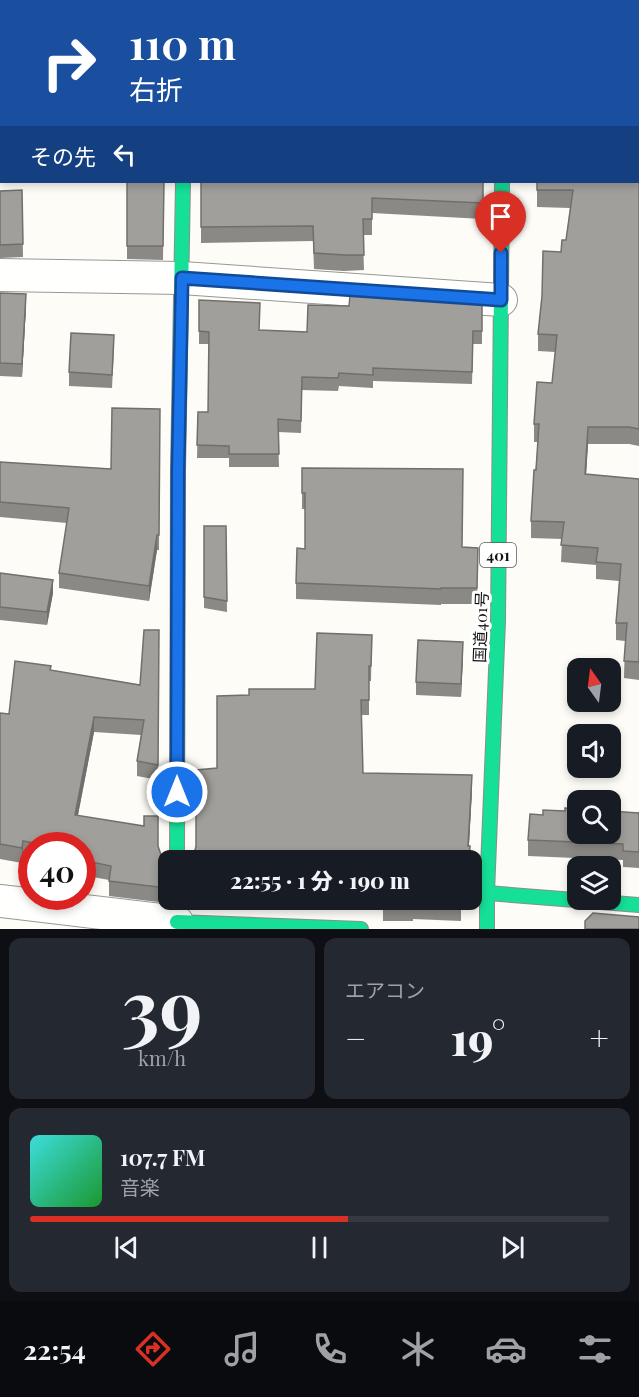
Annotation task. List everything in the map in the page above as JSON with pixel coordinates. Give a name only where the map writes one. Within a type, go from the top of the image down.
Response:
[{"type":"main road","points":[[177,850],[178,471],[183,183]]},
{"type":"main road","name":"国道401号","points":[[487,929],[498,621],[502,183]]},
{"type":"main road","points":[[487,893],[639,905]]},
{"type":"main road","points":[[177,917],[361,929]]},
{"type":"street","points":[[0,275],[182,278],[501,300]]},
{"type":"street","points":[[0,901],[177,917]]},
{"type":"building","points":[[127,183],[164,183],[163,246],[127,246]]},
{"type":"building","points":[[201,183],[483,183],[483,203],[372,198],[372,219],[363,219],[364,255],[314,253],[313,226],[201,227]]},
{"type":"building","points":[[537,183],[639,183],[639,429],[588,427],[585,474],[639,479],[639,662],[624,661],[627,623],[616,623],[621,564],[596,562],[598,548],[561,545],[564,522],[531,521],[539,424],[534,424],[537,382],[552,383],[557,335],[538,334],[543,251],[561,252],[562,240],[566,240],[573,190],[537,190]]},
{"type":"building","points":[[22,190],[23,244],[0,245],[0,191]]},
{"type":"building","points":[[0,293],[26,294],[22,364],[0,363]]},
{"type":"building","points":[[350,295],[482,304],[482,331],[473,331],[472,372],[373,368],[373,375],[339,373],[338,378],[302,377],[301,421],[278,419],[279,454],[229,454],[229,446],[197,445],[198,412],[208,412],[209,332],[199,331],[199,300],[260,303],[259,330],[307,332],[308,305],[349,306]]},
{"type":"building","points":[[71,333],[114,335],[112,375],[69,372]]},
{"type":"building","points":[[112,408],[160,409],[159,535],[157,535],[149,586],[59,573],[69,508],[0,502],[0,462],[111,469]]},
{"type":"building","points":[[302,468],[463,469],[462,547],[478,548],[477,588],[441,589],[296,583],[297,548],[305,549],[305,493],[302,493]]},
{"type":"building","points":[[204,526],[226,526],[227,601],[204,597]]},
{"type":"building","points":[[0,573],[53,580],[47,612],[0,607]]},
{"type":"building","points":[[144,630],[159,630],[158,765],[137,761],[144,720],[94,717],[75,815],[144,826],[144,816],[158,816],[158,887],[109,881],[111,866],[96,863],[96,832],[18,832],[18,847],[0,844],[0,713],[9,714],[15,661],[51,666],[50,670],[140,685]]},
{"type":"building","points":[[317,633],[372,635],[369,700],[361,700],[363,773],[472,775],[468,846],[470,846],[470,850],[195,850],[196,770],[217,768],[217,696],[249,695],[249,689],[315,689]]},
{"type":"building","points":[[418,640],[463,642],[461,684],[416,682]]},
{"type":"building","points":[[567,808],[567,842],[528,840],[530,814],[543,815],[543,810],[565,811]]},
{"type":"building","points":[[621,812],[639,813],[639,852],[623,851],[623,844],[621,844]]},
{"type":"building","points":[[593,913],[639,917],[639,929],[585,929],[585,921]]},
{"type":"traffic: fast","points":[[177,850],[178,471],[183,183]]},
{"type":"traffic: fast","points":[[487,929],[498,621],[502,183]]},
{"type":"traffic: fast","points":[[487,893],[639,905]]},
{"type":"traffic: fast","points":[[177,922],[361,929]]},
{"type":"route","points":[[177,792],[178,471],[182,278],[501,300],[501,253]]}]
